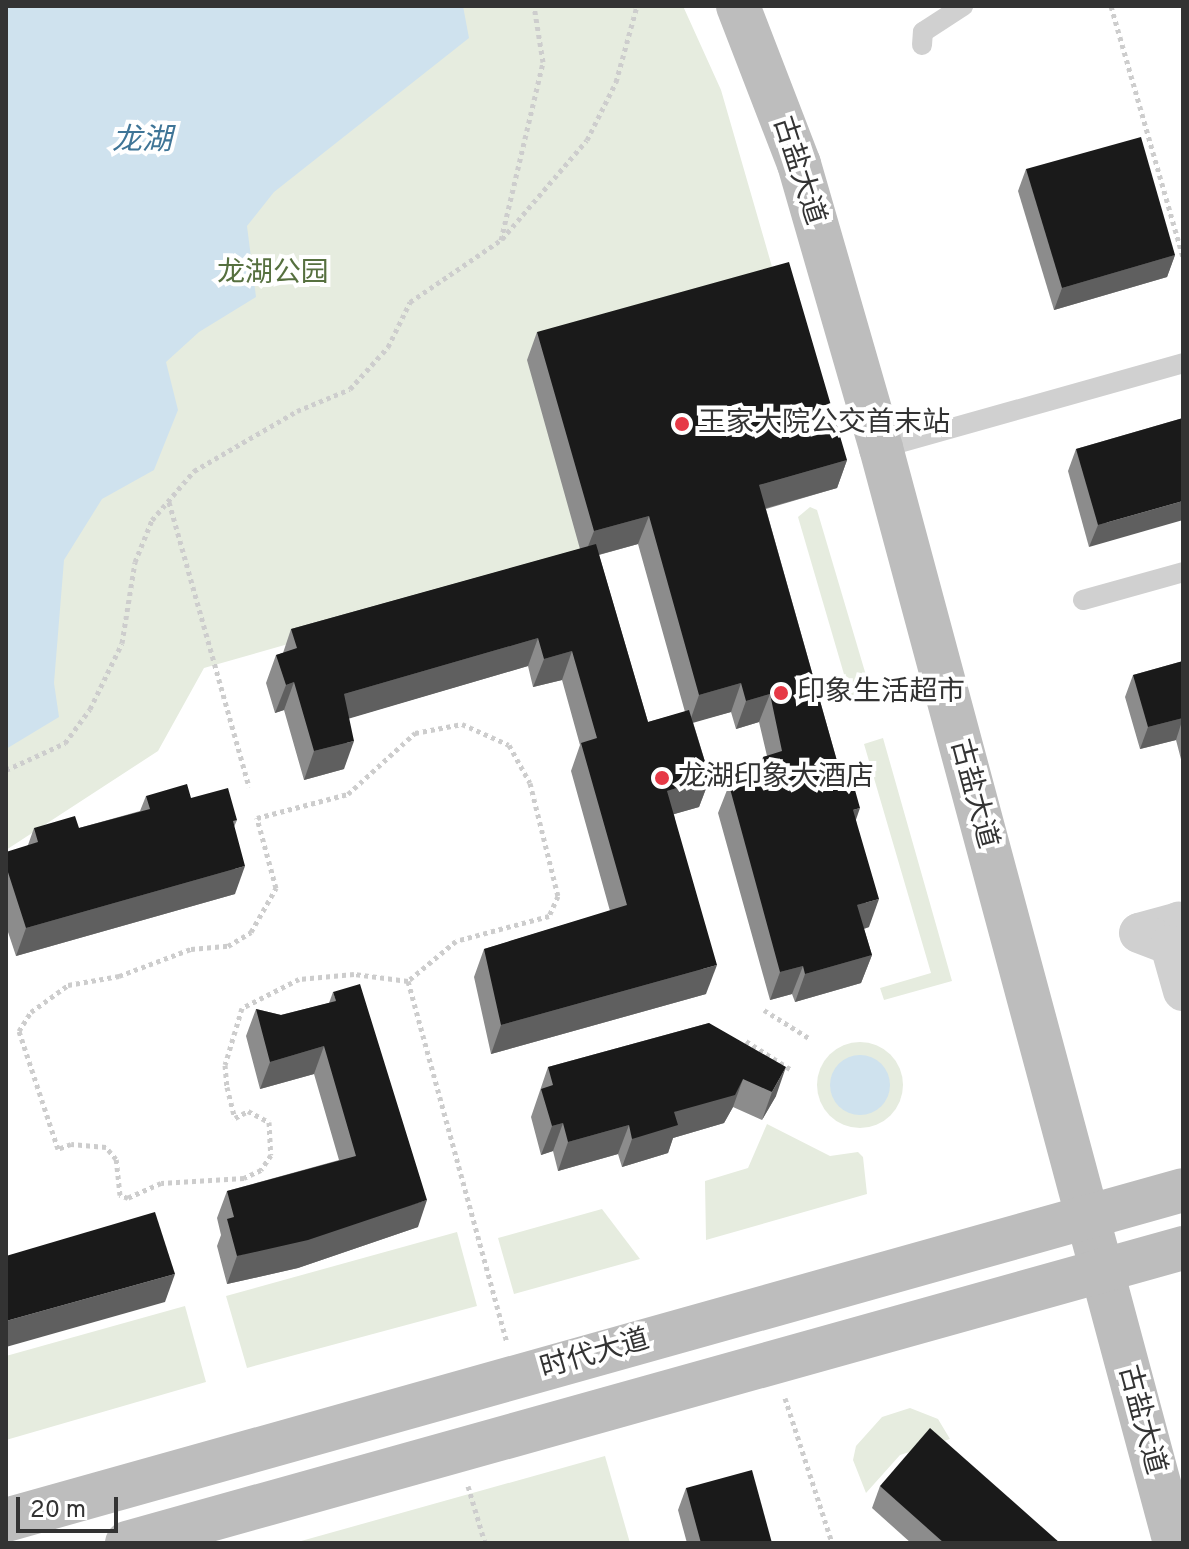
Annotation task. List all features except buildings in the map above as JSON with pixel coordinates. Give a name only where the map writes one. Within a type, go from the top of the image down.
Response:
[{"type":"main road","name":"古盐大道","points":[[738,6],[799,164],[881,448],[1099,1271],[1175,1543]]},
{"type":"main road","name":"时代大道","points":[[6,1520],[1183,1190]]},
{"type":"main road","name":"时代大道","points":[[127,1543],[1183,1248]]},
{"type":"street","points":[[1183,935],[1179,922],[1139,933],[1170,945],[1183,991]]},
{"type":"lane","points":[[922,45],[923,32],[963,6]]},
{"type":"lane","points":[[881,448],[1183,363]]},
{"type":"lane","points":[[1083,600],[1183,572]]},
{"type":"path","points":[[501,240],[543,62],[534,6]]},
{"type":"path","points":[[6,770],[65,743],[90,709],[122,643],[135,562],[152,520],[194,471],[297,411],[350,389],[388,347],[410,302],[501,240],[587,140],[616,82],[637,6]]},
{"type":"path","points":[[1111,6],[1183,257]]},
{"type":"path","points":[[169,501],[249,787]]},
{"type":"path","points":[[462,724],[509,745],[530,783],[555,877],[556,908],[536,922],[456,941],[408,981],[354,974],[299,979],[242,1008],[225,1065],[227,1087],[235,1118],[248,1111],[269,1122],[271,1155],[261,1170],[244,1178],[161,1183],[128,1198],[120,1195],[116,1159],[106,1147],[71,1144],[58,1149],[19,1031],[31,1012],[68,985],[119,976],[191,949],[228,946],[251,932],[276,888],[257,818],[348,794],[415,733],[462,724]]},
{"type":"path","points":[[408,981],[517,1377]]},
{"type":"path","points":[[764,1010],[809,1038]]},
{"type":"path","points":[[746,1041],[790,1069]]},
{"type":"path","points":[[775,1362],[832,1543]]},
{"type":"path","points":[[458,1451],[485,1543]]},
{"type":"green space","name":"龙湖公园","points":[[6,6],[683,6],[721,90],[779,291],[586,559],[204,668],[158,751],[6,850]]},
{"type":"green space","points":[[810,507],[817,510],[873,699],[853,705],[798,517]]},
{"type":"green space","points":[[883,738],[952,981],[884,1000],[880,988],[931,973],[864,744]]},
{"type":"green space","points":[[860,1042],[884,1049],[896,1061],[903,1085],[896,1109],[884,1121],[860,1128],[836,1121],[824,1109],[817,1085],[824,1061],[836,1049]]},
{"type":"green space","points":[[767,1124],[830,1156],[858,1152],[863,1157],[867,1194],[706,1240],[705,1181],[748,1168]]},
{"type":"green space","points":[[602,1209],[640,1259],[514,1294],[498,1238]]},
{"type":"green space","points":[[457,1232],[477,1306],[247,1368],[226,1296]]},
{"type":"green space","points":[[185,1306],[206,1382],[6,1440],[6,1356]]},
{"type":"green space","points":[[910,1408],[938,1419],[950,1439],[900,1455],[866,1493],[853,1460],[856,1446],[882,1417]]},
{"type":"green space","points":[[605,1456],[630,1543],[294,1543]]},
{"type":"water","name":"龙湖","points":[[6,6],[463,6],[469,38],[274,192],[247,226],[256,297],[199,332],[166,362],[178,410],[154,470],[102,499],[64,560],[54,683],[59,717],[6,749]]},
{"type":"water","points":[[860,1055],[872,1057],[881,1064],[888,1073],[888,1097],[881,1106],[872,1113],[860,1115],[848,1113],[839,1106],[832,1097],[830,1085],[832,1073],[839,1064],[848,1057]]},
{"type":"place","name":"王家大院公交首末站","points":[[682,424]]},
{"type":"place","name":"印象生活超市","points":[[781,693]]},
{"type":"place","name":"龙湖·印象大酒店","points":[[662,778]]}]
